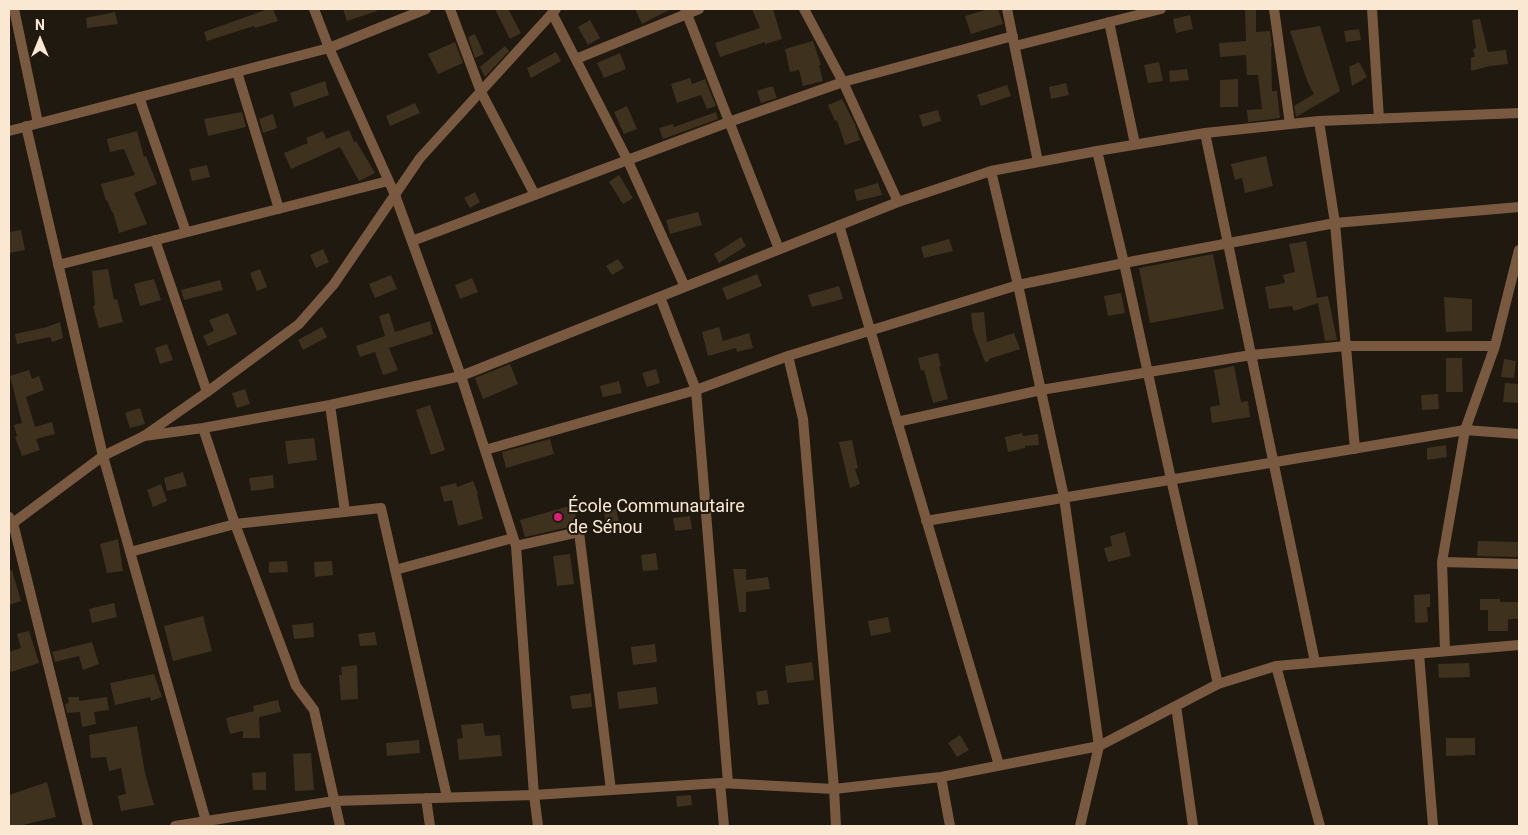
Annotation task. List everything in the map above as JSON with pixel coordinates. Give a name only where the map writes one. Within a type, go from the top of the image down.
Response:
[{"type":"street","points":[[14,9],[38,123]]},
{"type":"street","points":[[314,9],[395,195],[461,376],[515,542],[538,826]]},
{"type":"street","points":[[9,131],[330,48],[426,9]]},
{"type":"street","points":[[450,9],[481,92],[535,195]]},
{"type":"street","points":[[576,59],[686,11],[699,9]]},
{"type":"street","points":[[804,9],[843,82],[898,202]]},
{"type":"street","points":[[1007,9],[1038,162]]},
{"type":"street","points":[[1015,46],[1160,9]]},
{"type":"street","points":[[1274,9],[1290,124]]},
{"type":"street","points":[[1372,9],[1379,119]]},
{"type":"street","points":[[88,826],[10,523],[103,456],[144,436],[298,324],[334,284],[420,158],[554,11],[576,59],[628,161],[685,287]]},
{"type":"street","points":[[686,11],[779,249]]},
{"type":"street","points":[[1109,22],[1135,144]]},
{"type":"street","points":[[412,241],[729,122],[843,82],[1013,36]]},
{"type":"street","points":[[237,72],[279,209]]},
{"type":"street","points":[[139,97],[186,232]]},
{"type":"street","points":[[144,436],[203,428],[330,405],[461,376],[898,202],[991,172],[1135,144],[1205,133],[1290,124],[1519,113],[1519,120]]},
{"type":"street","points":[[1319,122],[1335,223],[1355,449]]},
{"type":"street","points":[[26,126],[103,456],[206,821]]},
{"type":"street","points":[[1205,133],[1315,662]]},
{"type":"street","points":[[1097,151],[1149,373],[1218,684]]},
{"type":"street","points":[[991,172],[1018,285],[1064,497],[1099,746],[1080,826]]},
{"type":"street","points":[[58,265],[388,181]]},
{"type":"street","points":[[485,450],[696,390],[788,356],[1018,285],[1335,223],[1519,207]]},
{"type":"street","points":[[839,225],[998,765]]},
{"type":"street","points":[[155,240],[207,392]]},
{"type":"street","points":[[1445,651],[1442,562],[1465,430],[1514,290],[1519,250]]},
{"type":"street","points":[[660,297],[696,390],[724,783],[724,826]]},
{"type":"street","points":[[897,422],[1041,390],[1251,356],[1346,346],[1494,346]]},
{"type":"street","points":[[788,356],[803,419],[836,826]]},
{"type":"street","points":[[330,405],[345,512]]},
{"type":"street","points":[[203,428],[235,524],[296,686],[314,710],[340,826]]},
{"type":"street","points":[[926,520],[1465,430],[1519,434]]},
{"type":"street","points":[[130,552],[235,524],[381,508],[447,797]]},
{"type":"street","points":[[395,570],[515,542],[579,532],[611,790]]},
{"type":"street","points":[[1442,562],[1519,564]]},
{"type":"street","points":[[175,826],[334,801],[534,795],[724,783],[834,789],[941,777],[1099,746],[1218,684],[1276,666],[1519,645]]},
{"type":"street","points":[[1419,654],[1433,826]]},
{"type":"street","points":[[1276,666],[1320,826]]},
{"type":"street","points":[[1176,706],[1193,826]]},
{"type":"street","points":[[941,777],[950,826]]},
{"type":"street","points":[[426,798],[430,826]]},
{"type":"building","points":[[268,9],[273,9],[278,21],[255,28],[254,26],[207,41],[204,32]]},
{"type":"building","points":[[343,9],[376,9],[377,11],[347,21]]},
{"type":"building","points":[[495,9],[508,9],[521,33],[510,39]]},
{"type":"building","points":[[635,9],[671,9],[642,24]]},
{"type":"building","points":[[752,9],[773,9],[782,39],[765,44],[765,42],[720,57],[715,43],[760,28]]},
{"type":"building","points":[[989,9],[998,9],[1003,24],[971,34],[965,16]]},
{"type":"building","points":[[1245,9],[1256,9],[1256,32],[1270,31],[1272,91],[1277,91],[1280,118],[1248,122],[1247,110],[1262,109],[1258,75],[1247,75],[1246,55],[1220,57],[1219,43],[1246,41]]},
{"type":"building","points":[[115,12],[118,24],[87,28],[86,18]]},
{"type":"building","points":[[1190,15],[1193,29],[1176,33],[1173,19]]},
{"type":"building","points":[[1480,19],[1488,52],[1506,50],[1508,64],[1471,71],[1471,57],[1475,57],[1473,49],[1476,48],[1472,20]]},
{"type":"building","points":[[590,20],[600,38],[588,45],[578,27]]},
{"type":"building","points":[[1320,26],[1340,91],[1296,117],[1294,106],[1314,94],[1308,83],[1290,31]]},
{"type":"building","points":[[1359,29],[1361,40],[1346,42],[1344,31]]},
{"type":"building","points":[[475,34],[484,54],[475,58],[468,37]]},
{"type":"building","points":[[813,41],[821,65],[819,65],[823,81],[803,86],[799,70],[790,72],[785,49]]},
{"type":"building","points":[[455,42],[463,63],[438,74],[428,54]]},
{"type":"building","points":[[505,46],[509,51],[485,77],[480,67]]},
{"type":"building","points":[[556,52],[561,61],[531,78],[527,68]]},
{"type":"building","points":[[620,53],[626,69],[604,78],[597,63]]},
{"type":"building","points":[[1159,62],[1163,81],[1148,83],[1144,65]]},
{"type":"building","points":[[1359,62],[1367,77],[1352,86],[1349,67]]},
{"type":"building","points":[[1187,69],[1189,80],[1170,82],[1169,71]]},
{"type":"building","points":[[690,78],[692,84],[705,79],[716,106],[707,109],[701,95],[677,103],[671,84]]},
{"type":"building","points":[[1238,79],[1238,107],[1220,107],[1220,80]]},
{"type":"building","points":[[325,81],[329,95],[294,107],[290,93]]},
{"type":"building","points":[[1066,83],[1069,95],[1051,99],[1049,87]]},
{"type":"building","points":[[1007,85],[1011,96],[981,106],[977,95]]},
{"type":"building","points":[[773,87],[777,98],[761,103],[757,91]]},
{"type":"building","points":[[842,99],[855,124],[860,140],[845,145],[837,120],[835,121],[828,105]]},
{"type":"building","points":[[415,103],[420,113],[390,126],[386,116]]},
{"type":"building","points":[[627,106],[637,129],[624,134],[614,112]]},
{"type":"building","points":[[938,110],[941,121],[923,127],[919,115]]},
{"type":"building","points":[[242,112],[246,127],[208,136],[204,119]]},
{"type":"building","points":[[716,112],[718,119],[663,139],[659,128],[673,124],[674,127]]},
{"type":"building","points":[[273,114],[277,128],[263,133],[259,119]]},
{"type":"building","points":[[349,130],[354,142],[356,141],[375,173],[359,181],[340,147],[291,169],[284,153],[308,143],[306,138],[323,131],[326,139]]},
{"type":"building","points":[[137,131],[144,157],[146,156],[157,184],[134,193],[147,224],[119,233],[113,212],[106,201],[101,184],[135,175],[124,149],[110,152],[107,139]]},
{"type":"building","points":[[1266,156],[1273,186],[1245,193],[1242,178],[1235,180],[1231,164]]},
{"type":"building","points":[[207,165],[210,177],[192,181],[189,169]]},
{"type":"building","points":[[619,175],[633,198],[623,204],[609,182]]},
{"type":"building","points":[[878,183],[882,195],[857,201],[854,190]]},
{"type":"building","points":[[475,192],[480,202],[470,208],[464,198]]},
{"type":"building","points":[[698,212],[702,225],[670,234],[666,220]]},
{"type":"building","points":[[21,230],[25,250],[9,253],[9,232]]},
{"type":"building","points":[[741,237],[746,246],[719,263],[714,254]]},
{"type":"building","points":[[949,239],[953,251],[924,258],[921,247]]},
{"type":"building","points":[[1306,241],[1317,298],[1328,296],[1337,340],[1325,341],[1318,303],[1294,311],[1292,306],[1269,309],[1265,287],[1285,283],[1283,275],[1295,272],[1289,244]]},
{"type":"building","points":[[323,249],[329,262],[316,268],[310,255]]},
{"type":"building","points":[[1213,254],[1224,309],[1150,323],[1139,268]]},
{"type":"building","points":[[618,259],[624,268],[612,275],[606,266]]},
{"type":"building","points":[[108,269],[114,300],[117,299],[123,322],[99,328],[93,306],[95,305],[92,271]]},
{"type":"building","points":[[260,269],[267,287],[257,291],[250,273]]},
{"type":"building","points":[[757,274],[762,286],[727,300],[722,288]]},
{"type":"building","points":[[391,275],[397,289],[375,298],[369,284]]},
{"type":"building","points":[[472,278],[478,292],[460,299],[455,285]]},
{"type":"building","points":[[154,279],[161,300],[140,306],[134,284]]},
{"type":"building","points":[[220,280],[223,290],[184,300],[181,290]]},
{"type":"building","points":[[839,286],[843,299],[812,307],[808,295]]},
{"type":"building","points":[[1121,293],[1125,313],[1108,316],[1104,296]]},
{"type":"building","points":[[1444,297],[1472,299],[1472,331],[1446,332]]},
{"type":"building","points":[[984,312],[987,342],[1014,333],[1020,349],[985,362],[973,330],[971,313]]},
{"type":"building","points":[[228,313],[237,334],[208,346],[203,336],[214,331],[209,320]]},
{"type":"building","points":[[389,313],[395,332],[430,321],[433,334],[389,348],[398,370],[383,375],[375,352],[360,357],[356,346],[385,336],[379,316]]},
{"type":"building","points":[[60,322],[63,338],[52,342],[50,337],[17,344],[15,334]]},
{"type":"building","points":[[322,327],[327,337],[303,350],[298,340]]},
{"type":"building","points":[[719,327],[723,341],[749,333],[753,348],[737,352],[736,348],[708,356],[702,332]]},
{"type":"building","points":[[167,344],[173,360],[160,364],[155,348]]},
{"type":"building","points":[[938,353],[941,366],[939,366],[948,399],[933,403],[924,370],[921,371],[918,358]]},
{"type":"building","points":[[1446,358],[1462,358],[1463,392],[1446,392]]},
{"type":"building","points":[[1504,359],[1516,361],[1514,378],[1501,377]]},
{"type":"building","points":[[510,364],[518,384],[483,399],[475,378]]},
{"type":"building","points":[[1234,366],[1241,402],[1248,401],[1250,417],[1212,423],[1210,407],[1220,405],[1214,370]]},
{"type":"building","points":[[656,369],[660,383],[647,387],[642,373]]},
{"type":"building","points":[[29,370],[32,379],[39,376],[44,390],[26,397],[35,427],[52,422],[55,434],[36,439],[40,450],[22,456],[15,437],[17,436],[14,425],[22,423],[10,376]]},
{"type":"building","points":[[619,381],[622,393],[603,397],[600,386]]},
{"type":"building","points":[[1505,383],[1519,384],[1519,403],[1503,402]]},
{"type":"building","points":[[245,389],[250,404],[237,408],[232,393]]},
{"type":"building","points":[[1438,394],[1439,409],[1422,410],[1421,395]]},
{"type":"building","points":[[430,405],[445,450],[431,455],[416,410]]},
{"type":"building","points":[[140,408],[145,424],[130,428],[125,413]]},
{"type":"building","points":[[1022,433],[1023,436],[1038,434],[1039,445],[1025,446],[1025,448],[1008,452],[1005,437]]},
{"type":"building","points":[[314,438],[317,460],[288,464],[285,441]]},
{"type":"building","points":[[550,439],[554,454],[506,468],[502,452]]},
{"type":"building","points":[[852,440],[858,468],[855,469],[860,484],[850,488],[839,442]]},
{"type":"building","points":[[1446,445],[1447,457],[1427,460],[1427,448]]},
{"type":"building","points":[[183,472],[187,486],[167,491],[164,478]]},
{"type":"building","points":[[273,475],[274,488],[251,491],[249,478]]},
{"type":"building","points":[[473,481],[478,493],[483,519],[458,526],[452,500],[444,502],[440,487],[456,483],[457,487]]},
{"type":"building","points":[[161,484],[167,501],[153,507],[147,490]]},
{"type":"building","points":[[573,505],[578,525],[525,537],[520,520]]},
{"type":"building","points":[[616,509],[619,521],[606,524],[604,512]]},
{"type":"building","points":[[690,516],[692,529],[675,531],[673,518]]},
{"type":"building","points":[[1125,532],[1131,556],[1108,562],[1104,548],[1112,546],[1110,536]]},
{"type":"building","points":[[118,539],[123,571],[107,573],[100,544]]},
{"type":"building","points":[[1478,541],[1519,542],[1519,557],[1477,556]]},
{"type":"building","points":[[656,553],[658,570],[643,571],[641,555]]},
{"type":"building","points":[[570,554],[574,584],[557,586],[553,556]]},
{"type":"building","points":[[287,561],[288,572],[269,573],[269,562]]},
{"type":"building","points":[[332,561],[333,575],[315,577],[314,562]]},
{"type":"building","points":[[733,569],[746,569],[746,580],[768,577],[770,589],[746,592],[746,612],[739,612]]},
{"type":"building","points":[[12,570],[21,601],[9,605],[9,571]]},
{"type":"building","points":[[1430,594],[1430,607],[1427,607],[1428,622],[1415,623],[1414,595]]},
{"type":"building","points":[[1480,599],[1500,599],[1500,602],[1519,602],[1519,619],[1508,619],[1508,631],[1488,631],[1488,610],[1480,610]]},
{"type":"building","points":[[114,603],[117,617],[92,623],[89,609]]},
{"type":"building","points":[[203,616],[212,651],[173,661],[164,626]]},
{"type":"building","points":[[888,617],[891,632],[871,636],[868,621]]},
{"type":"building","points":[[313,623],[314,637],[294,639],[292,625]]},
{"type":"building","points":[[29,631],[39,663],[11,672],[9,652],[21,648],[17,634]]},
{"type":"building","points":[[375,632],[377,645],[360,646],[358,634]]},
{"type":"building","points":[[92,642],[99,664],[83,670],[79,656],[55,662],[52,652]]},
{"type":"building","points":[[655,644],[657,662],[633,665],[631,647]]},
{"type":"building","points":[[812,662],[814,680],[787,683],[785,666]]},
{"type":"building","points":[[1469,663],[1470,677],[1439,678],[1438,664]]},
{"type":"building","points":[[357,665],[358,699],[341,700],[339,675],[342,675],[341,667]]},
{"type":"building","points":[[154,674],[162,697],[151,701],[150,697],[115,705],[110,683]]},
{"type":"building","points":[[656,687],[658,704],[619,709],[617,692]]},
{"type":"building","points":[[767,690],[769,704],[758,705],[756,692]]},
{"type":"building","points":[[591,693],[592,707],[572,709],[570,696]]},
{"type":"building","points":[[68,697],[79,697],[79,701],[107,697],[109,710],[94,712],[96,724],[82,727],[80,712],[67,713],[65,704],[69,703]]},
{"type":"building","points":[[278,700],[281,712],[259,717],[260,738],[243,738],[243,731],[230,734],[226,718],[254,711],[253,706]]},
{"type":"building","points":[[483,723],[485,736],[500,735],[502,756],[459,760],[457,739],[463,738],[461,725]]},
{"type":"building","points":[[137,726],[145,773],[154,805],[121,811],[118,796],[126,794],[121,768],[109,771],[106,757],[91,758],[89,735]]},
{"type":"building","points":[[960,735],[969,750],[957,757],[948,743]]},
{"type":"building","points":[[1446,738],[1475,738],[1475,755],[1446,756]]},
{"type":"building","points":[[419,740],[420,753],[387,756],[386,743]]},
{"type":"building","points":[[311,753],[314,790],[295,791],[293,754]]},
{"type":"building","points":[[266,772],[266,790],[253,790],[252,773]]},
{"type":"building","points":[[47,782],[56,817],[19,826],[9,826],[9,795]]},
{"type":"building","points":[[691,795],[692,805],[677,807],[676,796]]},
{"type":"place","name":"École Communautaire de Sénou","points":[[558,517]]}]
